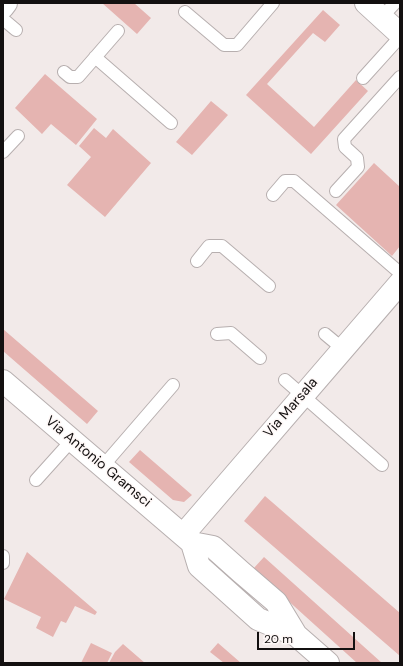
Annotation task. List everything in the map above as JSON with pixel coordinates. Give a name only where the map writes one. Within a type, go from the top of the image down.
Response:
[{"type":"street","points":[[3,7],[6,3]]},
{"type":"street","points":[[366,3],[388,10],[400,34]]},
{"type":"street","name":"Via Marsala","points":[[188,539],[303,395],[400,283]]},
{"type":"street","name":"Via Antonio Gramsci","points":[[5,388],[72,440],[188,539],[213,547],[276,602],[296,635],[328,663]]},
{"type":"lane","points":[[185,12],[224,45],[237,45],[273,3]]},
{"type":"lane","points":[[3,19],[16,30]]},
{"type":"lane","points":[[64,72],[70,77],[78,77],[118,31]]},
{"type":"lane","points":[[363,78],[400,37]]},
{"type":"lane","points":[[95,57],[171,123]]},
{"type":"lane","points":[[336,191],[358,167],[357,158],[345,147],[344,139],[400,77]]},
{"type":"lane","points":[[3,152],[18,136]]},
{"type":"lane","points":[[273,195],[284,181],[294,181],[400,273]]},
{"type":"lane","points":[[197,261],[209,246],[222,246],[269,286]]},
{"type":"lane","points":[[216,334],[230,333],[260,358]]},
{"type":"lane","points":[[325,334],[343,349]]},
{"type":"lane","points":[[285,380],[382,465]]},
{"type":"lane","points":[[103,466],[173,385]]},
{"type":"lane","points":[[36,480],[72,440]]},
{"type":"lane","points":[[3,556],[3,563]]},
{"type":"shaded area","points":[[102,3],[134,3],[151,18],[137,34]]},
{"type":"shaded area","points":[[323,10],[340,25],[325,42],[313,33],[267,84],[314,127],[356,80],[368,91],[311,154],[246,95]]},
{"type":"shaded area","points":[[45,74],[97,119],[76,145],[51,124],[42,134],[15,108]]},
{"type":"shaded area","points":[[211,101],[228,115],[192,155],[176,142]]},
{"type":"shaded area","points":[[94,128],[106,138],[113,129],[151,163],[105,217],[67,185],[91,157],[79,146]]},
{"type":"shaded area","points":[[374,163],[400,187],[400,246],[392,256],[336,205]]},
{"type":"shaded area","points":[[3,329],[98,411],[87,424],[3,351]]},
{"type":"shaded area","points":[[140,450],[192,495],[184,502],[173,500],[129,462]]},
{"type":"shaded area","points":[[265,496],[400,613],[400,656],[244,521]]},
{"type":"shaded area","points":[[27,552],[97,612],[95,615],[75,606],[66,623],[61,621],[53,637],[36,628],[41,617],[4,599]]},
{"type":"shaded area","points":[[264,557],[382,663],[357,663],[253,569]]},
{"type":"shaded area","points":[[91,643],[112,653],[107,663],[81,663]]},
{"type":"shaded area","points":[[218,643],[241,663],[224,663],[210,652]]},
{"type":"shaded area","points":[[123,644],[145,663],[109,663],[115,652]]}]
